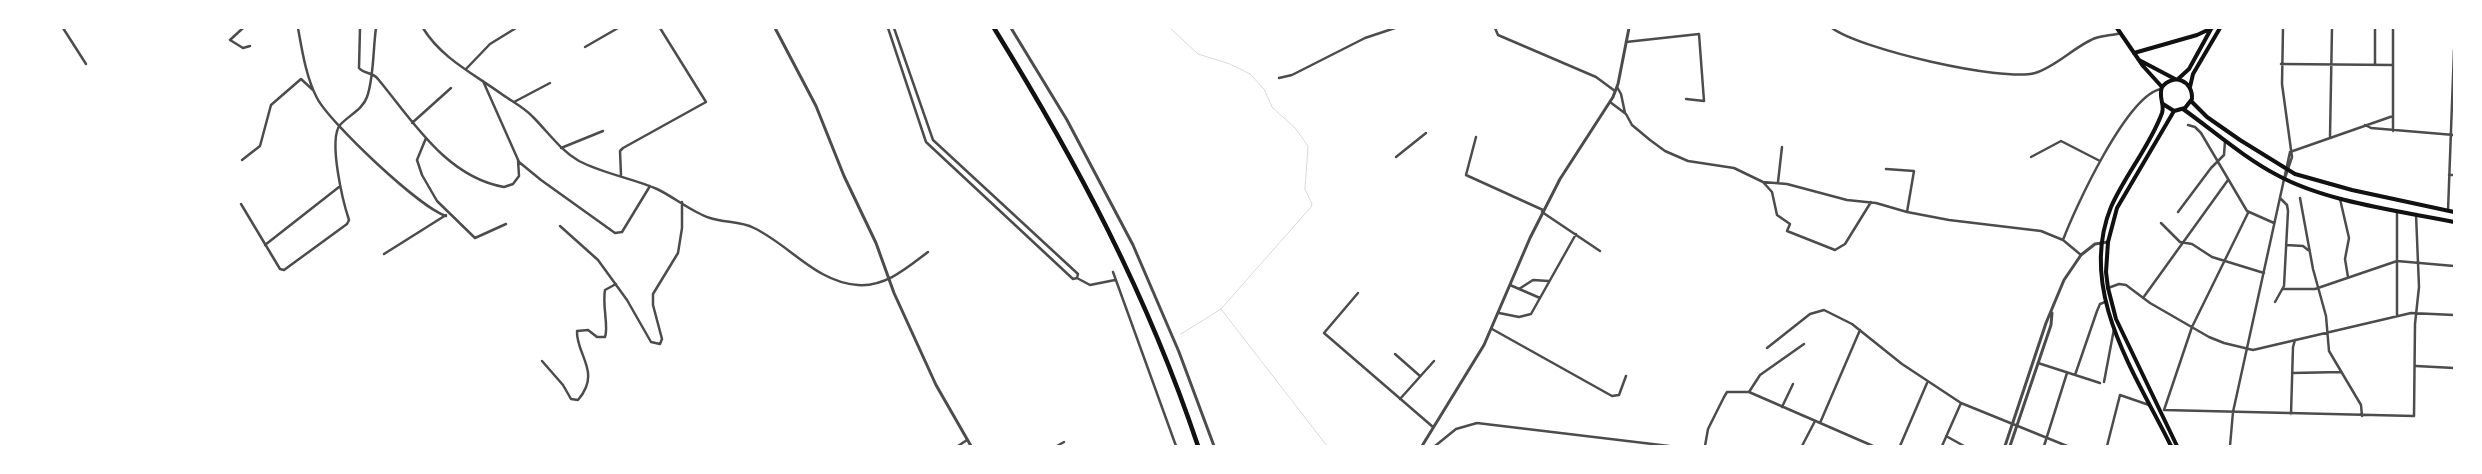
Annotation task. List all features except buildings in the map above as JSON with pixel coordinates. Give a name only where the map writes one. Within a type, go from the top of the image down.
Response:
[{"type":"highway","points":[[994,28],[1062,141],[1110,231],[1151,320],[1198,446]]},
{"type":"main road","points":[[2117,28],[2161,88]]},
{"type":"main road","points":[[2134,53],[2197,35],[2212,28]]},
{"type":"main road","points":[[2191,101],[2183,109],[2174,111],[2163,104],[2160,98],[2161,88],[2168,81],[2177,79],[2189,69],[2212,28]]},
{"type":"main road","points":[[2220,28],[2194,73],[2190,87],[2191,101],[2207,117],[2287,170],[2352,190],[2454,212]]},
{"type":"main road","points":[[2140,60],[2190,87]]},
{"type":"main road","points":[[2163,104],[2161,115],[2112,207],[2102,241],[2100,269],[2105,302],[2114,329],[2171,446]]},
{"type":"main road","points":[[2183,109],[2284,179],[2339,197],[2454,222]]},
{"type":"main road","points":[[2174,111],[2121,201],[2108,242],[2106,267],[2108,288],[2116,319],[2177,446]]},
{"type":"street","points":[[63,28],[86,64]]},
{"type":"street","points":[[243,28],[230,40],[243,48],[250,46]]},
{"type":"street","points":[[298,28],[313,90]]},
{"type":"street","points":[[360,28],[358,64],[361,70],[378,78],[412,123],[426,138],[461,167],[482,180],[497,186],[508,187],[518,179],[520,172],[518,160],[483,81]]},
{"type":"street","points":[[241,204],[280,269],[284,270],[344,228],[349,220],[343,205],[339,186],[337,137],[340,126],[366,99],[376,28]]},
{"type":"street","points":[[423,28],[439,50],[533,117],[561,148],[592,167],[650,186],[710,218],[737,221],[755,228],[793,253],[814,270],[830,278],[862,285],[888,280],[928,252]]},
{"type":"street","points":[[466,69],[490,44],[516,28]]},
{"type":"street","points":[[586,47],[618,28]]},
{"type":"street","points":[[621,175],[620,151],[623,148],[706,102],[660,28]]},
{"type":"street","points":[[775,28],[816,106],[844,176],[876,243],[888,280],[936,385],[971,446]]},
{"type":"street","points":[[888,28],[926,142],[1073,279],[1077,278],[1090,285],[1115,280]]},
{"type":"street","points":[[894,28],[933,140],[1078,274],[1077,278]]},
{"type":"street","points":[[1011,28],[1067,120],[1133,245],[1180,352],[1214,446]]},
{"type":"street","points":[[1279,78],[1292,75],[1365,38],[1395,28]]},
{"type":"street","points":[[1494,28],[1498,35],[1591,75],[1616,89],[1622,94],[1626,114],[1634,127],[1665,151],[1688,160],[1743,170],[1762,182],[1772,192],[1777,215],[1790,224],[1787,231],[1835,250],[1845,244],[1871,202]]},
{"type":"street","points":[[1422,446],[1492,329],[1543,211],[1568,165],[1610,102],[1616,89],[1629,28]]},
{"type":"street","points":[[1832,28],[1850,38],[1902,53],[1956,66],[2012,74],[2038,72],[2092,39],[2120,33]]},
{"type":"street","points":[[2230,446],[2233,412],[2284,179],[2292,157],[2281,64],[2283,28]]},
{"type":"street","points":[[2330,138],[2332,28]]},
{"type":"street","points":[[2375,28],[2375,65]]},
{"type":"street","points":[[2393,28],[2393,130]]},
{"type":"street","points":[[1626,42],[1699,34],[1704,101],[1686,99]]},
{"type":"street","points":[[2448,211],[2453,135],[2454,50]]},
{"type":"street","points":[[2281,64],[2393,65]]},
{"type":"street","points":[[242,160],[260,146],[269,108],[299,80],[304,80],[313,90],[323,108],[401,185],[436,212],[447,215]]},
{"type":"street","points":[[514,102],[550,83]]},
{"type":"street","points":[[412,123],[451,88]]},
{"type":"street","points":[[2063,240],[2100,161],[2137,107],[2161,88]]},
{"type":"street","points":[[1610,102],[1626,114]]},
{"type":"street","points":[[2290,152],[2393,116]]},
{"type":"street","points":[[2365,125],[2371,128],[2453,135]]},
{"type":"street","points":[[2188,126],[2199,131],[2248,213],[2275,223]]},
{"type":"street","points":[[561,148],[602,131]]},
{"type":"street","points":[[1396,157],[1426,133]]},
{"type":"street","points":[[1476,137],[1466,175],[1543,211],[1600,251]]},
{"type":"street","points":[[426,138],[417,159],[418,166],[447,215],[475,238],[506,224]]},
{"type":"street","points":[[2178,212],[2225,154],[2224,139]]},
{"type":"street","points":[[2031,157],[2061,141],[2100,161]]},
{"type":"street","points":[[1778,182],[1782,147]]},
{"type":"street","points":[[518,160],[530,172],[615,233],[622,232],[650,186]]},
{"type":"street","points":[[1886,169],[1914,171],[1907,212]]},
{"type":"street","points":[[2449,176],[2454,176]]},
{"type":"street","points":[[2143,298],[2228,180]]},
{"type":"street","points":[[1762,182],[1778,182],[1847,200],[1871,202],[1907,212],[1976,224],[2032,229],[2063,240],[2081,255]]},
{"type":"street","points":[[265,245],[339,186]]},
{"type":"street","points":[[2339,197],[2349,238],[2345,259],[2348,278]]},
{"type":"street","points":[[2275,302],[2283,289],[2288,208],[2280,198]]},
{"type":"street","points":[[2300,198],[2310,253],[2324,310],[2329,351],[2361,405],[2362,416]]},
{"type":"street","points":[[560,226],[593,253],[616,284],[651,342],[661,344],[661,335],[653,305],[653,294],[672,266],[679,250],[682,228],[682,202]]},
{"type":"street","points":[[2397,210],[2397,316]]},
{"type":"street","points":[[2161,414],[2192,327],[2248,213]]},
{"type":"street","points":[[2158,409],[2414,416],[2418,263],[2416,214]]},
{"type":"street","points":[[384,254],[447,215]]},
{"type":"street","points":[[2160,223],[2183,242],[2192,244],[2212,257],[2264,273]]},
{"type":"street","points":[[1499,313],[1514,317],[1526,316],[1532,312],[1576,234]]},
{"type":"street","points":[[2010,446],[2014,426],[2046,323],[2052,313],[2064,280],[2081,255],[2102,241],[2108,242]]},
{"type":"street","points":[[2286,245],[2305,247],[2310,253]]},
{"type":"street","points":[[2283,289],[2318,288],[2397,261],[2454,266]]},
{"type":"street","points":[[1113,272],[1176,446]]},
{"type":"street","points":[[1519,289],[1533,280],[1550,281]]},
{"type":"street","points":[[542,361],[571,399],[578,400],[583,394],[588,374],[586,360],[577,331],[588,330],[597,337],[605,337],[607,332],[603,311],[605,290],[616,284]]},
{"type":"street","points":[[2108,288],[2124,284],[2143,298],[2217,341],[2253,350],[2397,316],[2416,313],[2454,315]]},
{"type":"street","points":[[1510,285],[1540,298]]},
{"type":"street","points":[[1358,293],[1324,333],[1434,428]]},
{"type":"street","points":[[2075,375],[2097,311],[2100,304],[2105,302]]},
{"type":"street","points":[[1767,348],[1816,310],[1824,310],[1860,330],[1927,382],[1961,403],[2067,446]]},
{"type":"street","points":[[2005,446],[2038,364],[2051,325],[2052,313]]},
{"type":"street","points":[[1492,329],[1612,396],[1619,395],[1626,376]]},
{"type":"street","points":[[2104,382],[2114,329]]},
{"type":"street","points":[[1820,423],[1860,330]]},
{"type":"street","points":[[2291,414],[2292,347],[2295,340]]},
{"type":"street","points":[[1749,392],[1763,372],[1804,344]]},
{"type":"street","points":[[1395,354],[1420,376]]},
{"type":"street","points":[[1400,399],[1434,360]]},
{"type":"street","points":[[2038,364],[2100,383]]},
{"type":"street","points":[[2416,366],[2454,368]]},
{"type":"street","points":[[2292,373],[2341,372]]},
{"type":"street","points":[[2044,446],[2067,373]]},
{"type":"street","points":[[1900,446],[1927,382]]},
{"type":"street","points":[[1782,407],[1793,384]]},
{"type":"street","points":[[1705,446],[1707,431],[1726,393],[1734,391],[1749,392],[1873,446]]},
{"type":"street","points":[[2106,446],[2120,395],[2150,405]]},
{"type":"street","points":[[1942,446],[1961,403]]},
{"type":"street","points":[[1802,446],[1815,421]]},
{"type":"street","points":[[1435,446],[1456,429],[1477,423],[1669,446]]},
{"type":"street","points":[[1946,436],[1964,446]]},
{"type":"street","points":[[958,446],[967,440]]},
{"type":"street","points":[[1057,446],[1064,442]]},
{"type":"waterway","points":[[1170,28],[1198,54],[1230,64],[1250,74],[1264,89],[1272,107],[1295,128],[1308,146],[1305,189],[1312,204],[1311,207],[1221,309],[1327,446]]},
{"type":"waterway","points":[[1181,334],[1221,309]]}]
